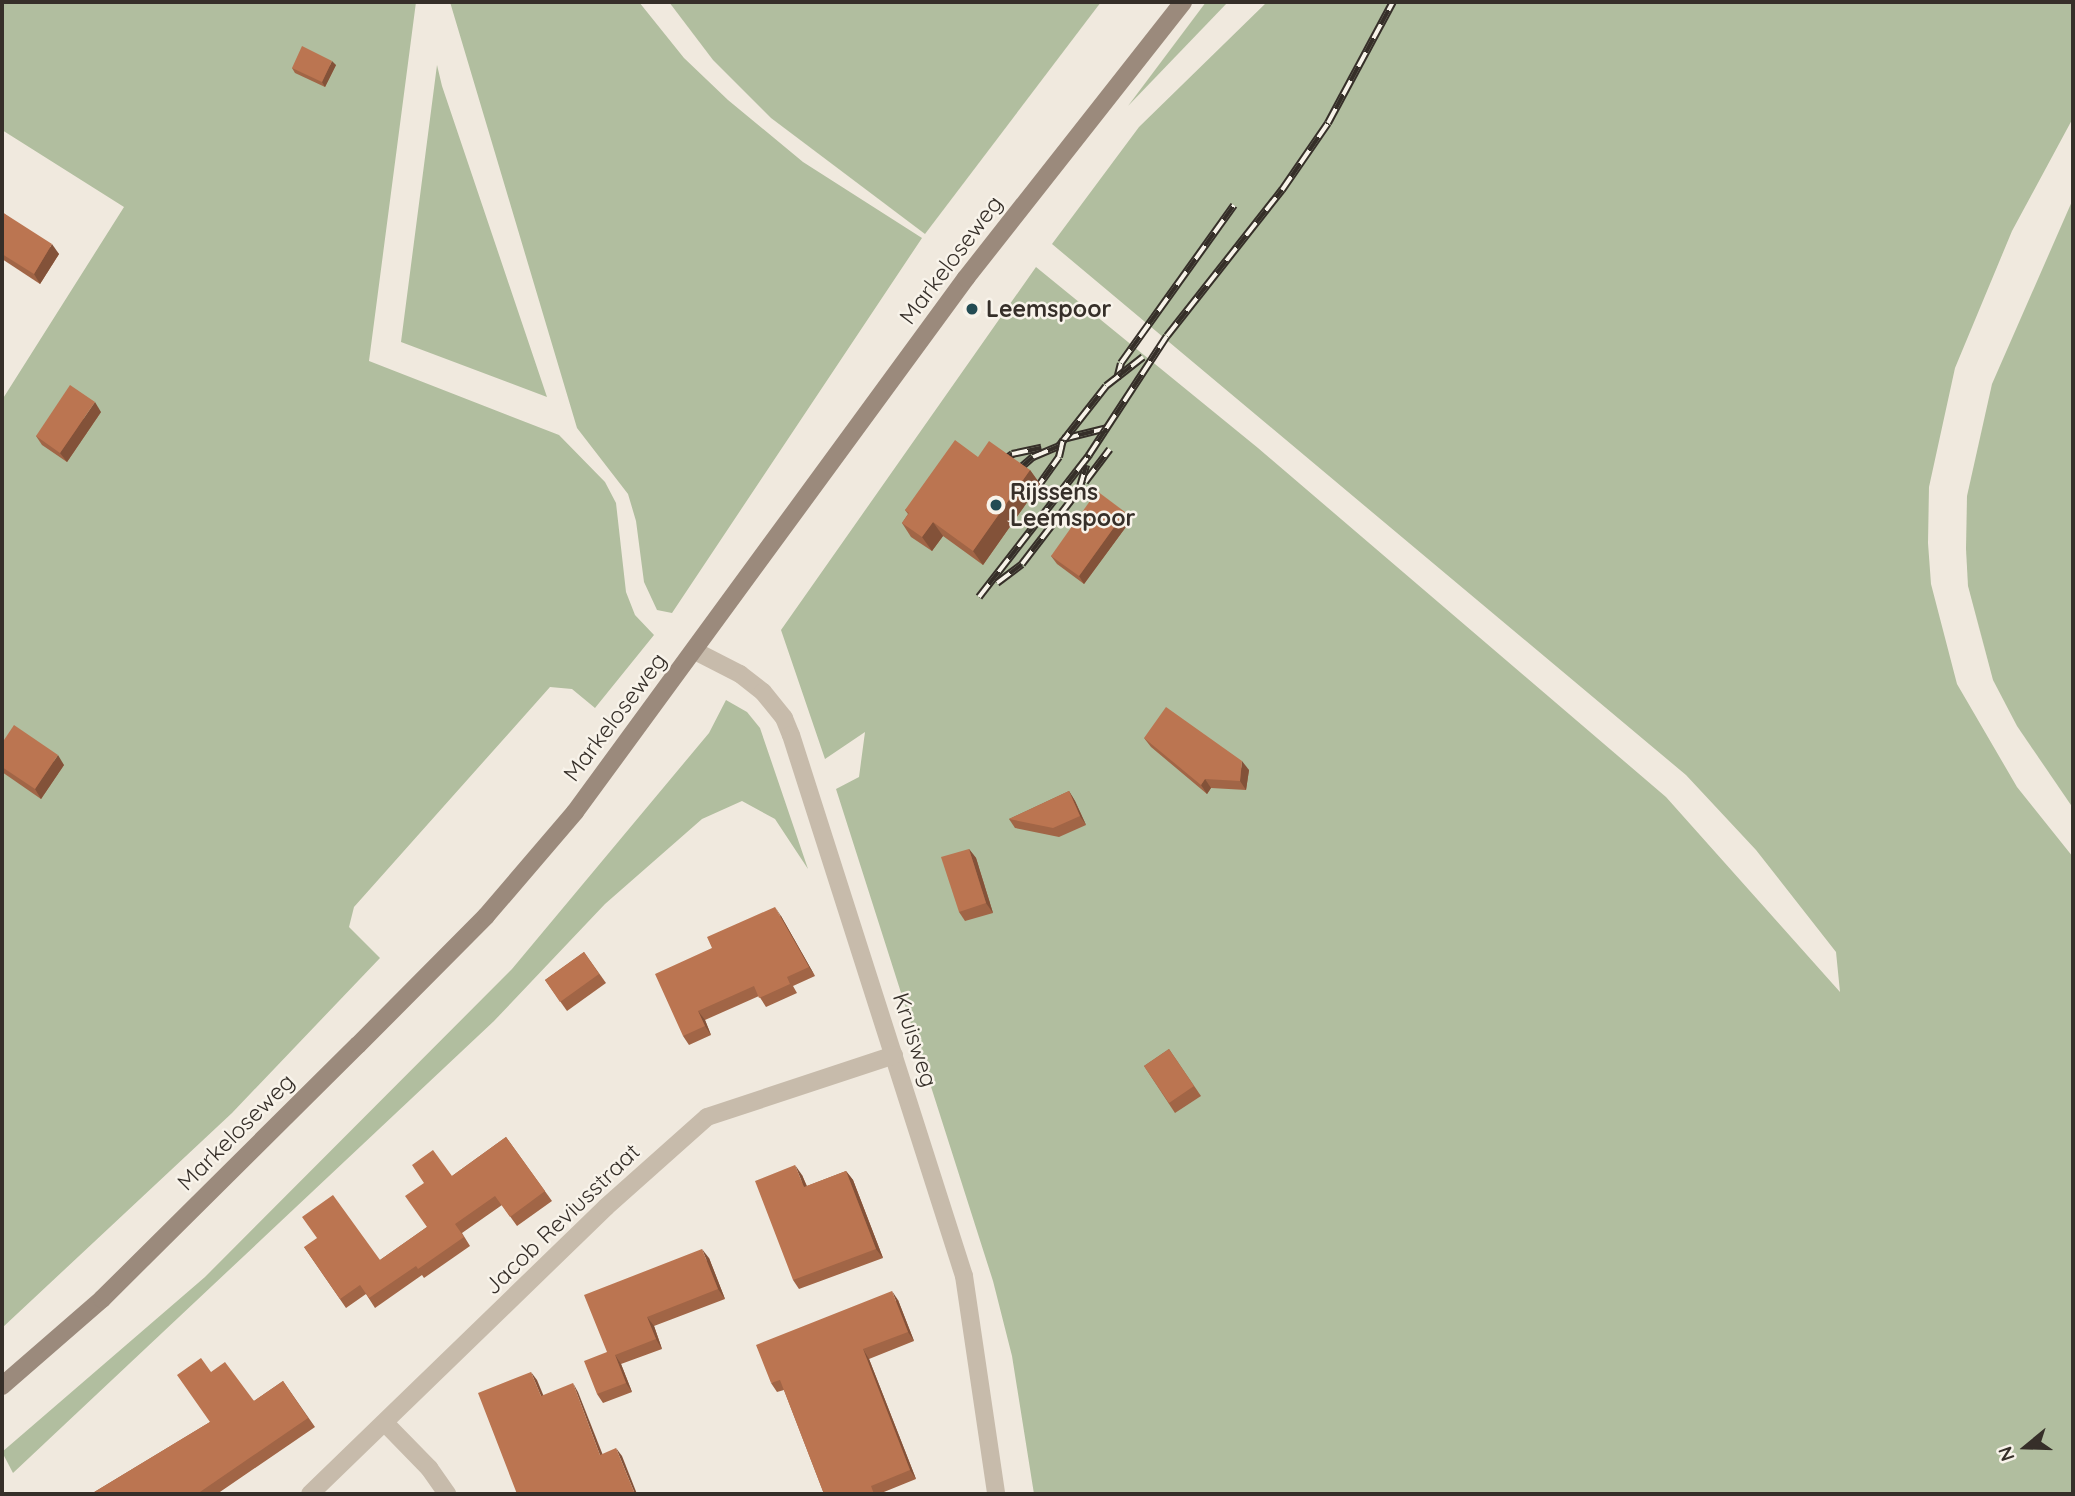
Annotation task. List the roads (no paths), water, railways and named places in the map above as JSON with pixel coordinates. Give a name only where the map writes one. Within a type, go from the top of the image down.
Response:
[{"type":"main road","name":"Markeloseweg","points":[[2,1386],[102,1299],[486,916],[575,812],[966,278],[1183,2]]},
{"type":"street","name":"Kruisweg","points":[[695,650],[740,674],[768,697],[784,719],[964,1276],[996,1494]]},
{"type":"street","name":"Jacob Reviusstraat","points":[[310,1494],[386,1424],[606,1207],[708,1117],[894,1055]]},
{"type":"street","points":[[386,1424],[429,1468],[447,1494]]},
{"type":"railway","points":[[979,597],[1089,455],[1167,336],[1282,190],[1328,123],[1393,2]]},
{"type":"railway","points":[[1117,379],[1121,363],[1234,205]]},
{"type":"railway","points":[[1011,476],[1033,457],[1059,446],[1106,386],[1143,357]]},
{"type":"railway","points":[[1063,439],[1107,428]]},
{"type":"railway","points":[[1034,492],[1059,457],[1063,439]]},
{"type":"railway","points":[[993,468],[1012,454],[1041,448]]},
{"type":"railway","points":[[1085,482],[1110,449]]},
{"type":"railway","points":[[997,583],[1022,564],[1079,490],[1086,465]]},
{"type":"place","name":"Leemspoor","points":[[972,309]]},
{"type":"place","name":"Rijssens Leemspoor","points":[[996,505]]}]
